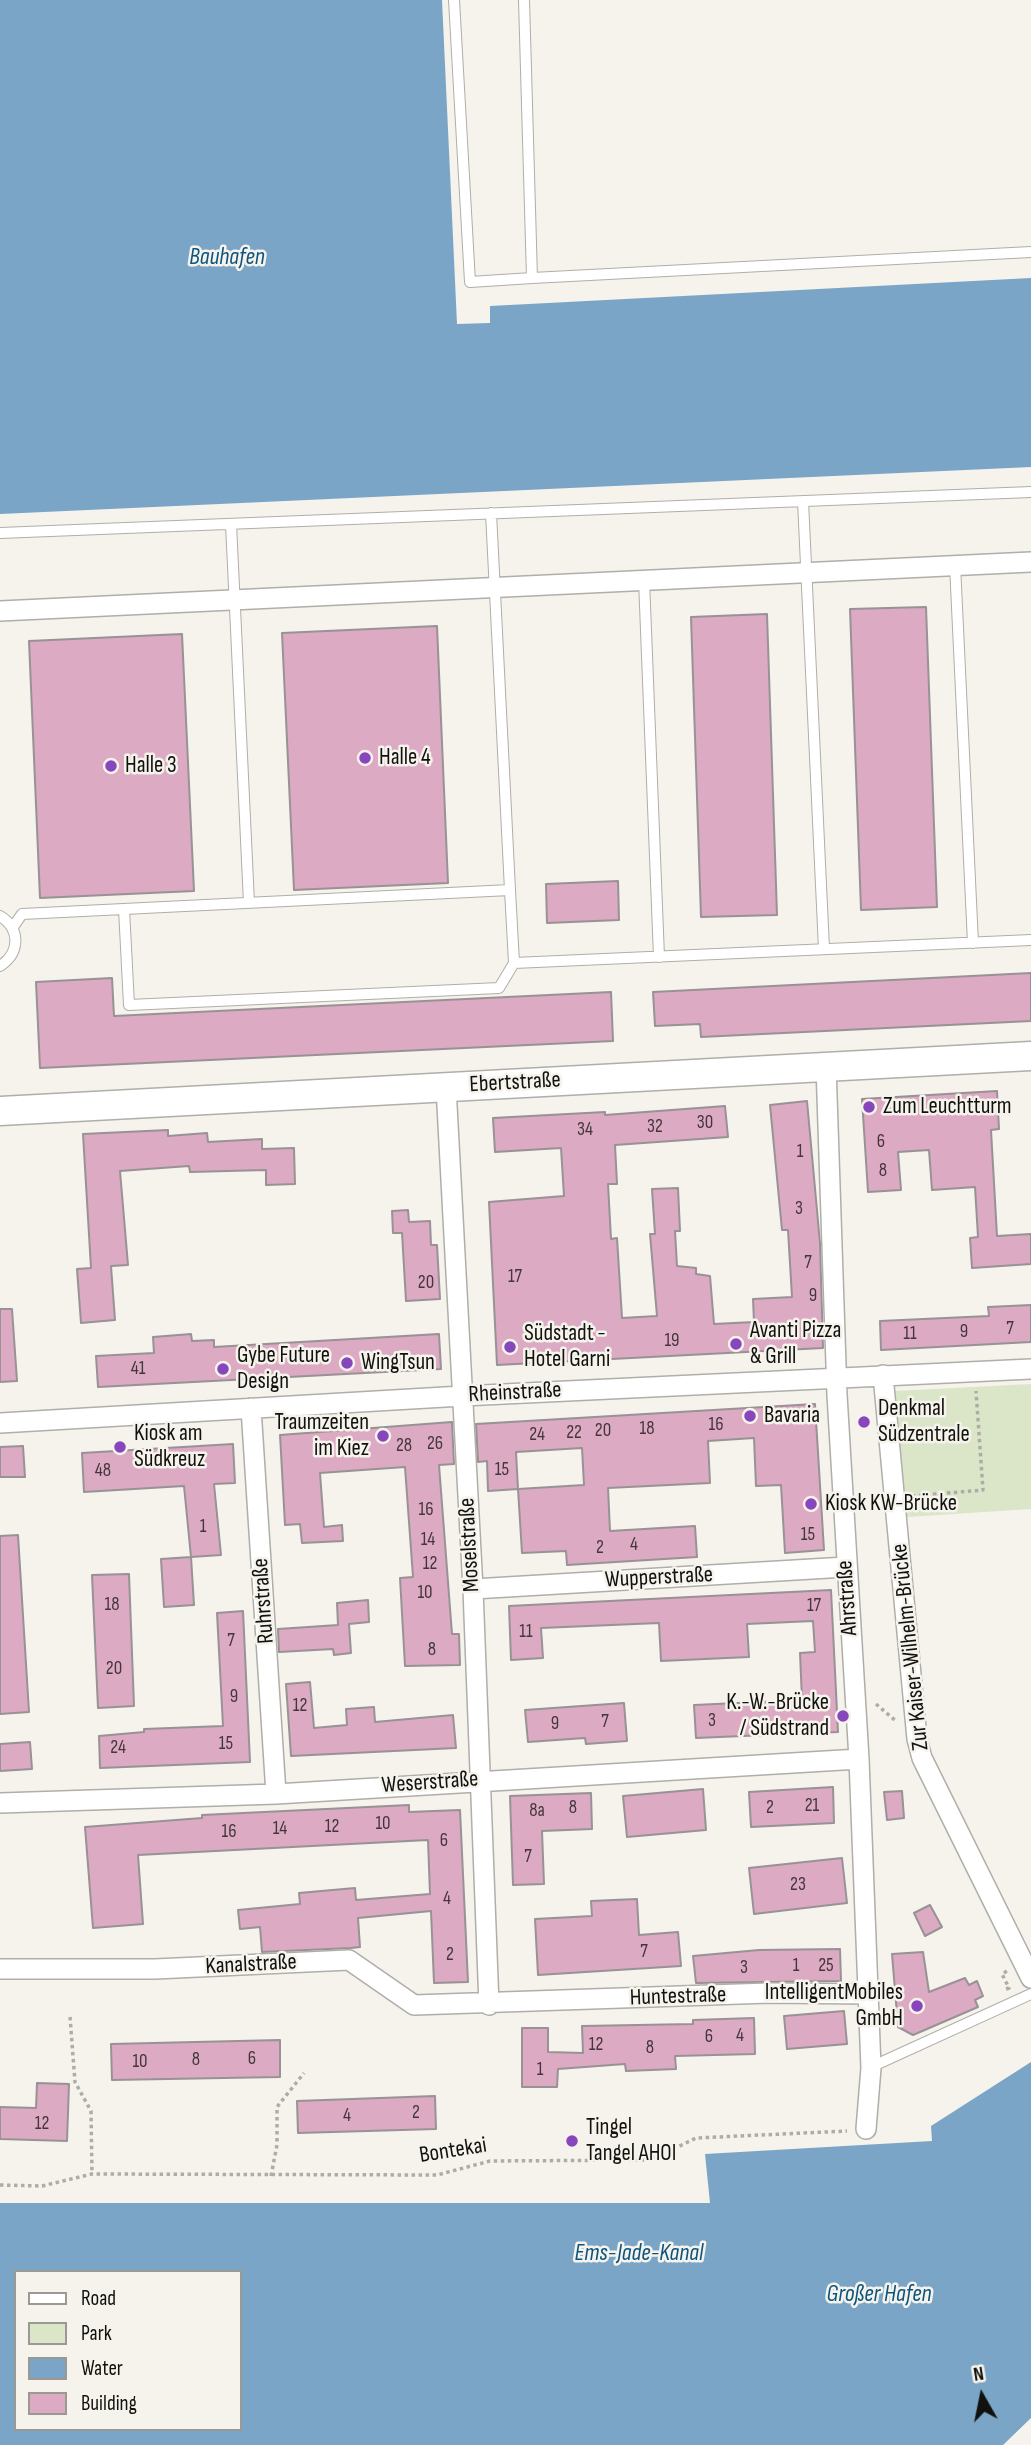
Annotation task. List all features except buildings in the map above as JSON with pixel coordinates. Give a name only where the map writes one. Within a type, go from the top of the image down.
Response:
[{"type":"street","points":[[0,611],[1031,562]]},
{"type":"street","name":"Ebertstraße","points":[[0,1111],[1031,1056]]},
{"type":"street","name":"Ahrstraße","points":[[826,1066],[836,1379],[859,1759],[871,2067],[866,2129]]},
{"type":"street","name":"Moselstraße","points":[[446,1087],[473,1589],[478,1780],[489,2004]]},
{"type":"street","name":"Rheinstraße","points":[[0,1423],[462,1395],[1031,1369]]},
{"type":"street","name":"Zur Kaiser-Wilhelm-Brücke","points":[[883,1375],[917,1739],[922,1758],[1031,1978]]},
{"type":"street","name":"Ruhrstraße","points":[[251,1408],[276,1794]]},
{"type":"street","name":"Wupperstraße","points":[[473,1589],[846,1567]]},
{"type":"street","name":"Weserstraße","points":[[0,1803],[276,1794],[859,1759]]},
{"type":"street","name":"Kanalstraße","points":[[0,1969],[155,1969],[349,1960],[414,2005],[489,2004]]},
{"type":"street","name":"Huntestraße","points":[[489,2004],[769,1993],[868,1994]]},
{"type":"lane","points":[[454,0],[470,282],[1031,252]]},
{"type":"lane","points":[[524,0],[531,278]]},
{"type":"lane","points":[[0,533],[1031,492]]},
{"type":"lane","points":[[803,501],[824,949]]},
{"type":"lane","points":[[124,909],[129,1004],[499,988],[514,963],[491,513]]},
{"type":"lane","points":[[231,524],[249,903]]},
{"type":"lane","points":[[955,565],[973,943]]},
{"type":"lane","points":[[644,580],[659,957]]},
{"type":"lane","points":[[13,928],[22,914],[510,890]]},
{"type":"lane","points":[[0,916],[13,928],[16,936],[13,953],[0,966]]},
{"type":"lane","points":[[514,963],[1031,940]]},
{"type":"lane","points":[[871,2067],[1031,1994]]},
{"type":"path","points":[[905,1497],[983,1490],[975,1389]]},
{"type":"path","points":[[1000,1992],[1009,1988],[1002,1974]]},
{"type":"path","points":[[70,2017],[75,2082],[91,2111],[92,2174]]},
{"type":"path","points":[[271,2177],[277,2145],[277,2107],[304,2073]]},
{"type":"path","name":"Bontekai","points":[[0,2185],[42,2186],[92,2174],[271,2177],[436,2175],[491,2161],[651,2160],[696,2138],[866,2129]]},
{"type":"green space","points":[[1031,1384],[1031,1509],[907,1517],[895,1391]]},
{"type":"water","name":"Bauhafen","points":[[0,0],[442,0],[457,324],[490,323],[490,306],[1031,278],[1031,467],[0,514]]},
{"type":"water","name":"Großer Hafen","points":[[1031,2062],[1031,2418],[1003,2445],[0,2445],[0,2203],[710,2203],[705,2154],[932,2141],[931,2126]]},
{"type":"place","name":"Halle 4","points":[[365,758]]},
{"type":"place","name":"Halle 3","points":[[111,766]]},
{"type":"place","name":"Zum Leuchtturm","points":[[869,1107]]},
{"type":"place","name":"Avanti Pizza & Grill","points":[[736,1344]]},
{"type":"place","name":"Südstadt - Hotel Garni","points":[[510,1347]]},
{"type":"place","name":"WingTsun","points":[[347,1363]]},
{"type":"place","name":"Gybe Future Design","points":[[223,1369]]},
{"type":"place","name":"Bavaria","points":[[750,1416]]},
{"type":"place","name":"Denkmal Südzentrale","points":[[864,1422]]},
{"type":"place","name":"Traumzeiten im Kiez","points":[[383,1436]]},
{"type":"place","name":"Kiosk am Südkreuz","points":[[120,1447]]},
{"type":"place","name":"Kiosk KW-Brücke","points":[[811,1504]]},
{"type":"place","name":"K.-W.-Brücke / Südstrand","points":[[843,1716]]},
{"type":"place","name":"IntelligentMobiles GmbH","points":[[917,2006]]},
{"type":"place","name":"Tingel Tangel AHOI","points":[[572,2141]]},
{"type":"water label","name":"Ems-Jade-Kanal","points":[[639,2254]]}]
